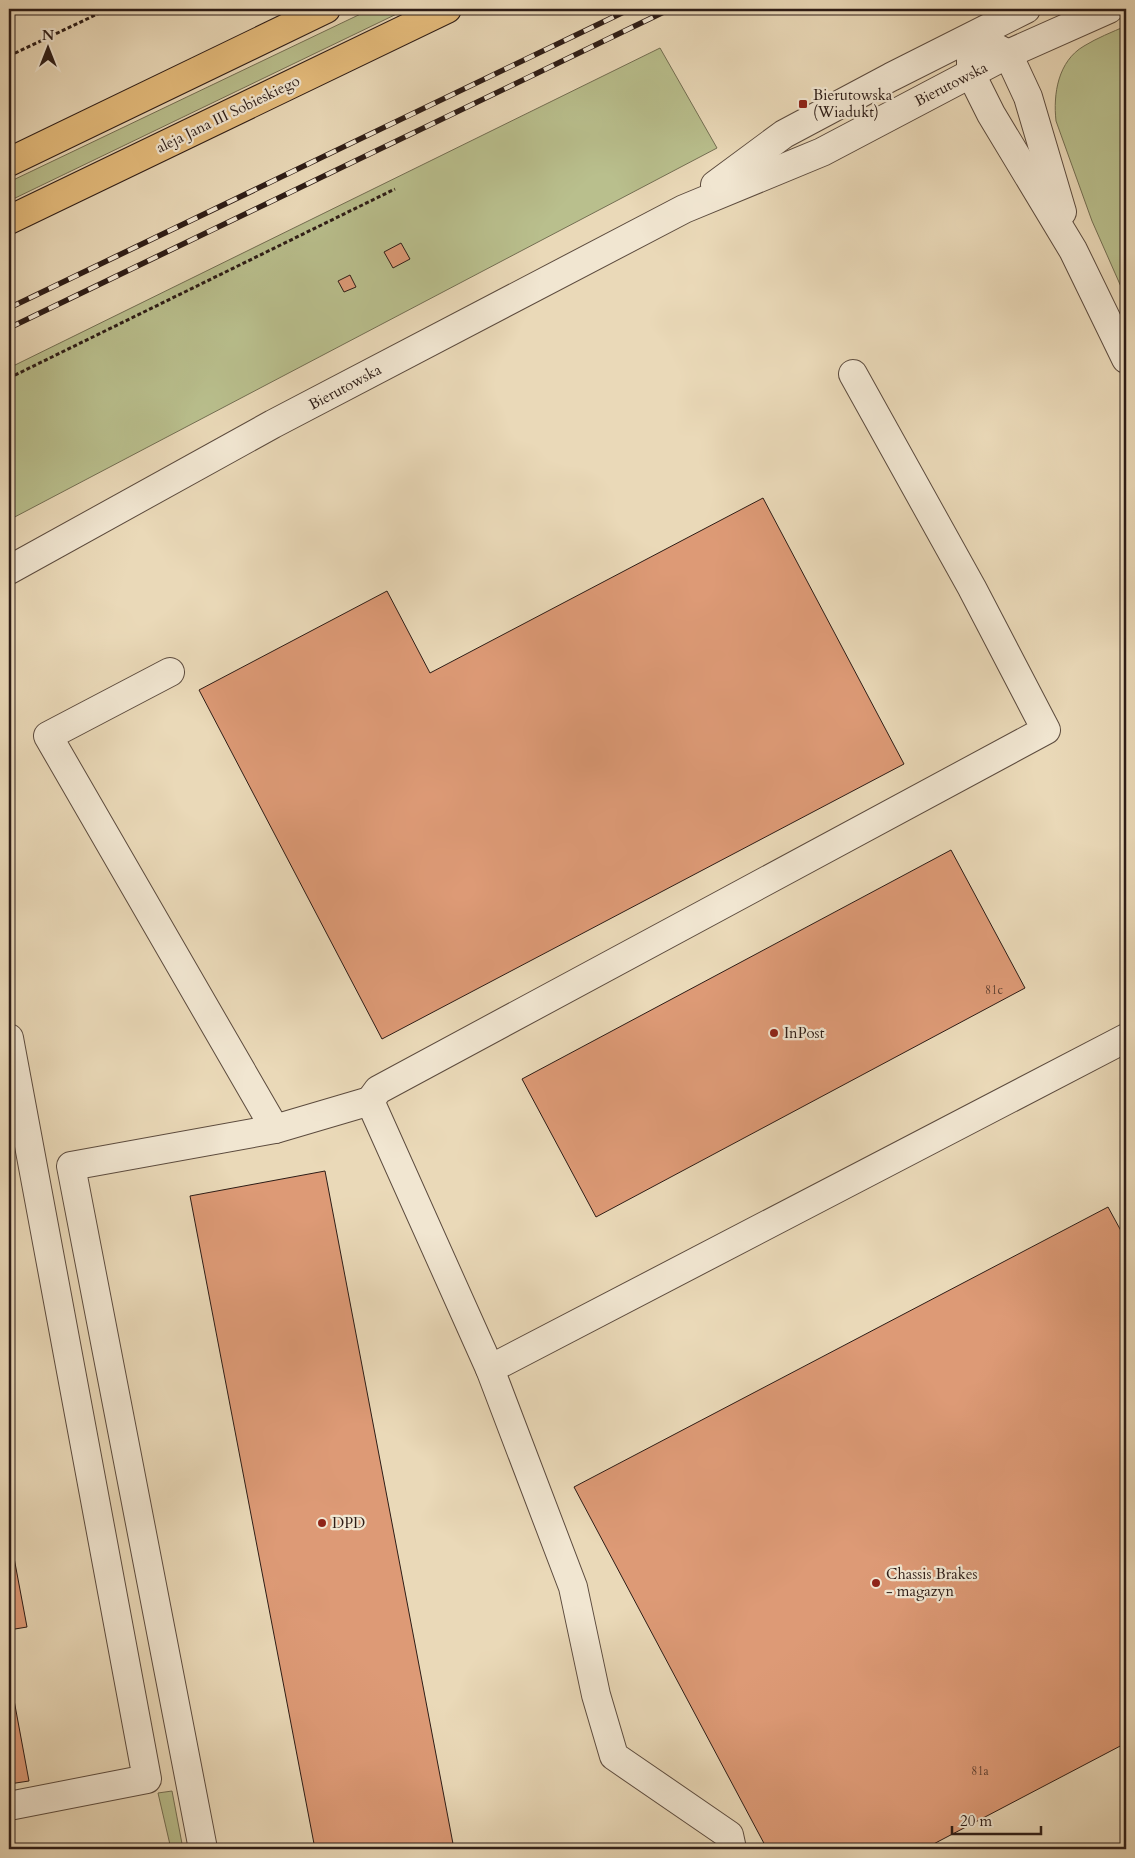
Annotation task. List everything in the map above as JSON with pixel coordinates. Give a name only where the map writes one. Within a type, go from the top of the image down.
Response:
[{"type":"main road","points":[[9,162],[326,9]]},
{"type":"main road","name":"aleja Jana III Sobieskiego","points":[[9,220],[447,9]]},
{"type":"street","name":"Bierutowska","points":[[684,209],[784,134],[972,35],[1026,9]]},
{"type":"street","name":"Bierutowska","points":[[9,570],[274,424],[684,209],[822,152],[1008,54],[1109,9]]},
{"type":"street","points":[[1073,250],[1028,97],[1008,54],[972,35],[971,74],[991,114],[1073,250],[1126,359]]},
{"type":"street","points":[[203,1849],[71,1166],[275,1129],[370,1101],[378,1090],[386,1085],[1046,730],[972,588],[853,374]]},
{"type":"street","points":[[170,672],[48,736],[275,1129]]},
{"type":"street","points":[[9,1038],[147,1779],[9,1806]]},
{"type":"street","points":[[490,1369],[1126,1038]]},
{"type":"street","points":[[370,1101],[490,1369],[573,1587],[596,1694],[614,1756],[729,1835],[732,1849]]},
{"type":"path","points":[[9,56],[108,9]]},
{"type":"path","points":[[9,378],[395,189]]},
{"type":"green space","points":[[371,9],[407,9],[9,201],[9,182]]},
{"type":"green space","points":[[1126,26],[1126,298],[1092,221],[1056,121],[1055,100],[1063,69],[1075,52],[1099,38]]},
{"type":"green space","points":[[660,48],[717,148],[9,520],[9,368]]},
{"type":"green space","points":[[172,1791],[183,1849],[171,1849],[158,1793]]},
{"type":"building","points":[[401,243],[410,259],[393,268],[384,252]]},
{"type":"building","points":[[350,275],[356,287],[344,292],[338,281]]},
{"type":"building","points":[[763,498],[904,764],[382,1039],[199,690],[387,591],[430,673]]},
{"type":"building","name":"InPost","points":[[951,850],[1025,988],[596,1217],[522,1079]]},
{"type":"building","name":"DPD","points":[[325,1171],[454,1849],[315,1849],[190,1196]]},
{"type":"building","name":"Chassis Brakes - magazyn","points":[[1108,1207],[1126,1240],[1126,1442],[1124,1443],[1126,1448],[1126,1743],[924,1849],[767,1849],[574,1487]]},
{"type":"building","points":[[9,1531],[27,1627],[9,1630]]},
{"type":"building","points":[[9,1673],[29,1781],[9,1784]]},
{"type":"railway","points":[[9,308],[630,9]]},
{"type":"railway","points":[[9,328],[670,9]]},
{"type":"place","name":"Bierutowska (Wiadukt)","points":[[803,104]]},
{"type":"place","name":"InPost","points":[[774,1033]]},
{"type":"place","name":"DPD","points":[[322,1523]]},
{"type":"place","name":"Chassis Brakes - magazyn","points":[[876,1583]]}]
